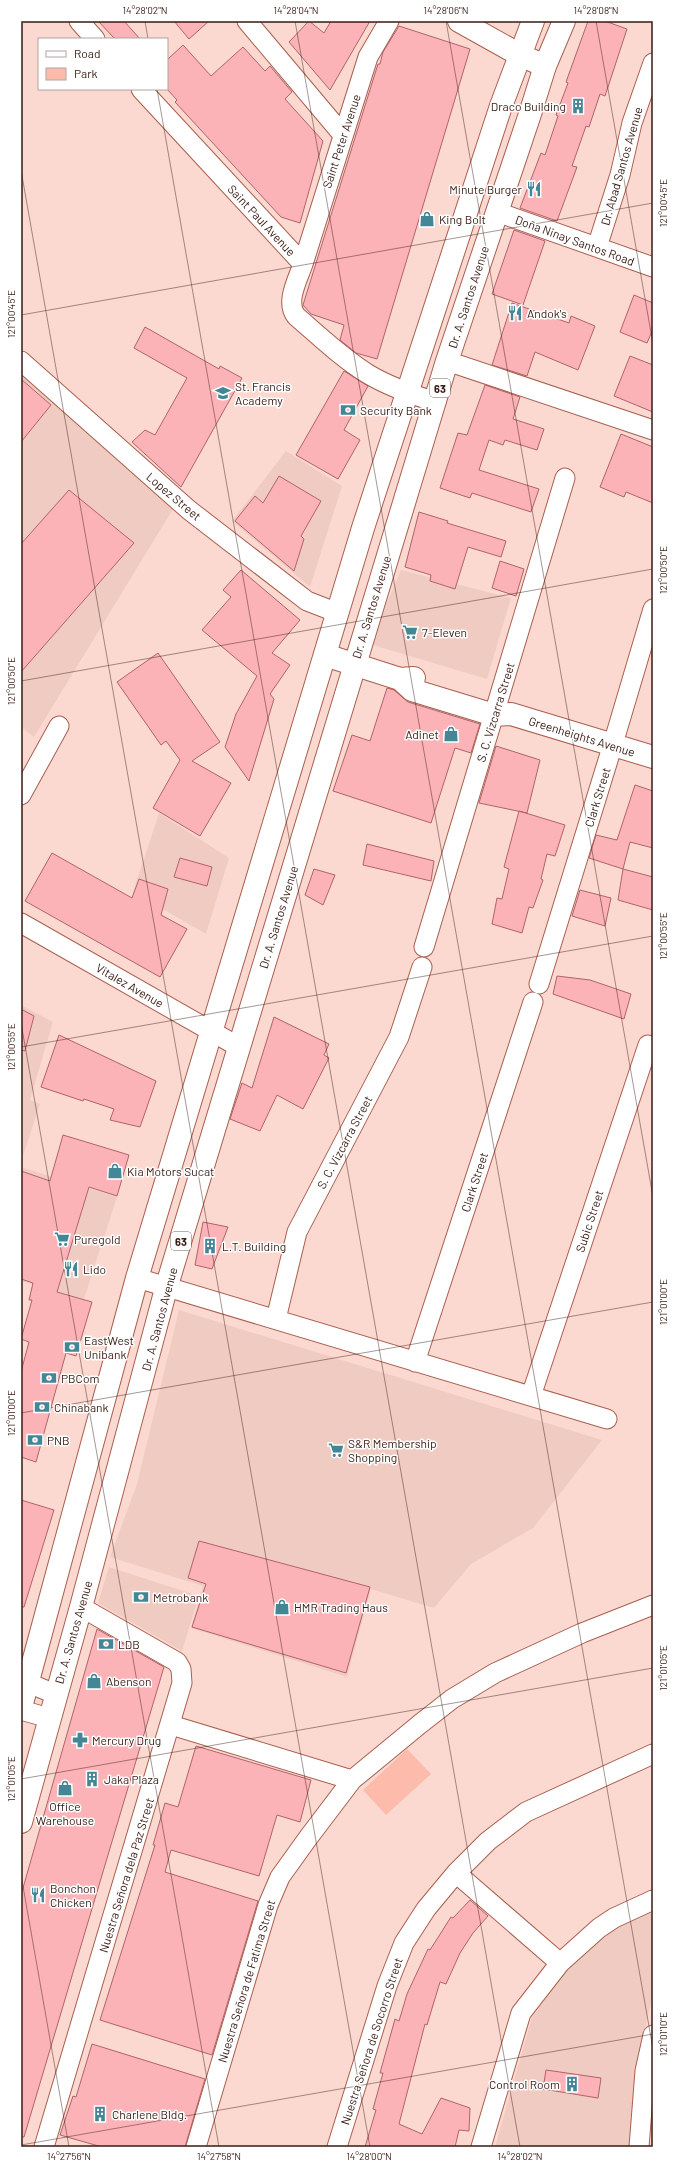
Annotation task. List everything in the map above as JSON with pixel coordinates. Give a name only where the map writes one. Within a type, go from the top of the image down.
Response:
[{"type":"main road","points":[[459,21],[520,55],[545,66]]},
{"type":"main road","points":[[21,1707],[24,1682],[137,1278],[210,1031],[406,392],[520,55],[533,21]]},
{"type":"main road","name":"Dr. A. Santos Avenue","points":[[21,1822],[81,1608],[167,1285],[354,664],[436,402],[447,361],[545,66],[564,21]]},
{"type":"main road","name":"Greenheights Avenue","points":[[325,655],[400,679],[416,678],[501,711],[613,744],[653,758]]},
{"type":"street","points":[[79,21],[94,38]]},
{"type":"street","points":[[247,21],[343,135]]},
{"type":"street","name":"Saint Peter Avenue","points":[[303,264],[368,57],[389,21]]},
{"type":"street","name":"Dr. Abad Santos Avenue","points":[[597,247],[620,175],[632,123],[653,63]]},
{"type":"street","name":"Saint Paul Avenue","points":[[142,90],[303,264],[291,302],[292,310],[350,362],[369,375],[406,392]]},
{"type":"street","name":"Doña Ninay Santos Road","points":[[497,212],[653,267]]},
{"type":"street","name":"Lopez Street","points":[[21,361],[189,510],[307,601],[338,613]]},
{"type":"street","points":[[447,361],[653,430]]},
{"type":"street","points":[[406,392],[436,402]]},
{"type":"street","name":"S. C. Vizcarra Street","points":[[424,947],[501,711],[565,478]]},
{"type":"street","name":"Clark Street","points":[[415,1362],[536,993],[653,609]]},
{"type":"street","points":[[21,795],[59,726]]},
{"type":"street","name":"Vitalez Avenue","points":[[21,923],[239,1047]]},
{"type":"street","name":"S. C. Vizcarra Street","points":[[276,1319],[297,1232],[399,1038],[422,967]]},
{"type":"street","name":"Subic Street","points":[[531,1396],[648,1045]]},
{"type":"street","points":[[137,1278],[167,1285],[415,1362],[606,1419]]},
{"type":"street","name":"Nuestra Señora de Fatima Street","points":[[196,2147],[268,1905],[284,1872],[352,1780],[447,1704],[495,1673],[582,1633],[653,1605]]},
{"type":"street","name":"Nuestra Señora dela Paz Street","points":[[44,2147],[171,1725],[182,1683],[182,1669],[177,1662],[81,1608]]},
{"type":"street","points":[[24,1682],[56,1694]]},
{"type":"street","points":[[21,1710],[49,1718]]},
{"type":"street","points":[[171,1725],[352,1780]]},
{"type":"street","name":"Nuestra Señora de Socorro Street","points":[[336,2147],[387,1986],[404,1943],[426,1909],[456,1872],[488,1841],[526,1812],[653,1754]]},
{"type":"street","points":[[456,1872],[560,1963]]},
{"type":"street","points":[[481,2147],[521,2013],[560,1963],[599,1928],[614,1918],[653,1900]]},
{"type":"street","points":[[639,2147],[646,2071],[653,2035]]},
{"type":"shaded area","points":[[21,368],[176,504],[34,737],[21,727]]},
{"type":"shaded area","points":[[286,451],[342,486],[310,587],[232,521]]},
{"type":"shaded area","points":[[401,570],[511,598],[487,679],[373,645],[386,605]]},
{"type":"shaded area","points":[[159,813],[229,858],[206,934],[133,892]]},
{"type":"shaded area","points":[[21,1005],[53,1022],[30,1100],[40,1104],[21,1162]]},
{"type":"shaded area","name":"Puregold","points":[[21,1167],[117,1197],[84,1299],[21,1281]]},
{"type":"shaded area","points":[[179,1310],[602,1440],[533,1528],[471,1564],[434,1608],[371,1589],[347,1677],[191,1628],[203,1586],[110,1557],[137,1484]]},
{"type":"shaded area","points":[[109,1567],[199,1596],[182,1651],[98,1603]]},
{"type":"shaded area","points":[[653,1912],[653,1994],[637,2063],[629,2147],[495,2147],[532,2017],[570,1966],[605,1935],[633,1917]]},
{"type":"green space","points":[[407,1749],[431,1774],[386,1815],[363,1790]]},
{"type":"building","points":[[98,21],[124,21],[139,38],[114,38]]},
{"type":"building","points":[[174,21],[209,21],[189,39]]},
{"type":"building","points":[[309,21],[324,33],[331,21],[370,21],[330,90],[289,42]]},
{"type":"building","points":[[588,21],[605,21],[627,29],[605,96],[600,94],[589,127],[586,126],[572,166],[577,167],[557,221],[520,208],[541,153],[545,155],[558,116],[556,115],[568,83],[566,82]]},
{"type":"building","points":[[399,26],[470,49],[377,359],[356,353],[340,340],[344,325],[311,314],[303,305],[378,64],[380,64],[383,52]]},
{"type":"building","points":[[183,45],[211,76],[243,47],[265,71],[270,66],[292,92],[285,99],[323,141],[300,223],[281,217],[175,102],[177,100],[168,90],[168,59]]},
{"type":"building","points":[[514,230],[545,241],[523,305],[492,294]]},
{"type":"building","points":[[634,295],[653,303],[653,329],[647,343],[620,332]]},
{"type":"building","points":[[512,303],[569,323],[571,316],[595,326],[578,370],[535,352],[527,376],[492,365]]},
{"type":"building","points":[[145,327],[219,369],[220,366],[242,378],[181,487],[132,442],[145,430],[155,435],[187,378],[134,348]]},
{"type":"building","points":[[630,356],[653,365],[653,412],[614,396]]},
{"type":"building","points":[[344,371],[368,386],[344,430],[360,440],[338,479],[296,455]]},
{"type":"building","points":[[21,379],[51,405],[21,442]]},
{"type":"building","points":[[485,385],[520,397],[513,419],[544,429],[537,450],[505,440],[503,445],[489,440],[479,470],[539,489],[531,512],[472,493],[470,498],[440,488],[458,433],[467,435]]},
{"type":"building","points":[[621,434],[653,447],[653,503],[626,492],[624,497],[600,487]]},
{"type":"building","points":[[279,476],[321,501],[301,536],[304,539],[294,571],[235,521],[255,496],[263,503]]},
{"type":"building","points":[[69,490],[134,543],[21,672],[21,544]]},
{"type":"building","points":[[419,512],[448,521],[447,523],[506,541],[501,557],[468,547],[455,589],[430,581],[431,575],[405,567]]},
{"type":"building","points":[[500,561],[524,569],[516,596],[492,588]]},
{"type":"building","points":[[241,570],[300,620],[272,653],[290,665],[270,694],[274,699],[249,781],[225,747],[236,714],[257,676],[202,630],[231,597],[223,590]]},
{"type":"building","points":[[158,653],[220,742],[192,761],[231,783],[200,836],[153,808],[180,760],[166,741],[161,745],[117,682]]},
{"type":"building","points":[[387,688],[394,690],[408,702],[480,724],[471,753],[455,748],[431,823],[333,791],[352,735],[370,741]]},
{"type":"building","points":[[496,746],[540,760],[527,813],[479,803]]},
{"type":"building","points":[[635,785],[653,791],[653,848],[630,842],[623,869],[589,858],[596,835],[617,840]]},
{"type":"building","points":[[519,811],[565,825],[555,856],[547,854],[541,879],[543,880],[533,908],[529,907],[522,933],[492,924],[497,898],[502,899],[509,869],[504,867]]},
{"type":"building","points":[[367,844],[434,861],[431,881],[363,865]]},
{"type":"building","points":[[52,853],[132,898],[139,879],[168,889],[161,915],[187,929],[160,977],[25,901]]},
{"type":"building","points":[[180,858],[212,867],[207,886],[174,877]]},
{"type":"building","points":[[314,869],[335,875],[323,905],[305,895]]},
{"type":"building","points":[[623,869],[653,877],[653,910],[618,900]]},
{"type":"building","points":[[580,890],[611,898],[605,926],[572,916]]},
{"type":"building","points":[[557,976],[590,980],[631,994],[624,1019],[553,994]]},
{"type":"building","points":[[21,1009],[34,1016],[25,1051],[21,1050]]},
{"type":"building","points":[[274,1017],[329,1044],[324,1055],[329,1058],[303,1109],[277,1095],[260,1131],[230,1119],[242,1083],[252,1088]]},
{"type":"building","points":[[59,1035],[156,1081],[140,1127],[110,1120],[114,1109],[84,1099],[83,1101],[41,1087]]},
{"type":"building","points":[[63,1135],[129,1155],[117,1196],[89,1187],[57,1292],[92,1302],[76,1356],[66,1353],[36,1462],[21,1457],[21,1372],[29,1342],[21,1339],[32,1300],[29,1300],[33,1283],[21,1279],[21,1171],[50,1181]]},
{"type":"building","name":"L.T. Building","points":[[203,1222],[228,1227],[212,1269],[195,1265]]},
{"type":"building","points":[[21,1500],[54,1510],[24,1607],[21,1607]]},
{"type":"building","name":"HMR Trading Haus","points":[[199,1541],[370,1587],[346,1673],[192,1627],[206,1584],[188,1578]]},
{"type":"building","name":"Jaka Plaza","points":[[97,1629],[164,1667],[24,2137],[21,2137],[21,1895]]},
{"type":"building","points":[[196,1746],[311,1780],[300,1822],[277,1815],[259,1876],[171,1850],[165,1872],[258,1901],[212,2055],[100,2020],[155,1845],[153,1845],[165,1803],[178,1807]]},
{"type":"building","points":[[470,1900],[488,1916],[473,1933],[460,1953],[446,1984],[440,1982],[427,2025],[425,2024],[399,2124],[422,2134],[441,2098],[470,2108],[469,2131],[459,2130],[455,2147],[365,2147],[376,2110],[373,2109],[383,2073],[380,2073],[395,2019],[399,2021],[407,1994],[428,1949],[430,1950],[451,1917],[453,1918]]},
{"type":"building","points":[[92,2044],[205,2079],[185,2147],[102,2147],[60,2135],[73,2096],[76,2097]]},
{"type":"building","name":"Control Room","points":[[546,2070],[601,2078],[598,2098],[543,2089]]},
{"type":"place","name":"Draco Building","points":[[578,106]]},
{"type":"place","name":"Minute Burger","points":[[534,189]]},
{"type":"place","name":"King Bolt","points":[[427,219]]},
{"type":"place","name":"Andok's","points":[[515,313]]},
{"type":"place","name":"St. Francis Academy","points":[[223,393]]},
{"type":"place","name":"Security Bank","points":[[348,410]]},
{"type":"place","name":"7-Eleven","points":[[410,632]]},
{"type":"place","name":"Adinet","points":[[451,734]]},
{"type":"place","name":"Kia Motors Sucat","points":[[115,1171]]},
{"type":"place","name":"Puregold","points":[[62,1239]]},
{"type":"place","name":"L.T. Building","points":[[210,1246]]},
{"type":"place","name":"Lido","points":[[71,1269]]},
{"type":"place","name":"EastWest Unibank","points":[[72,1347]]},
{"type":"place","name":"PBCom","points":[[49,1378]]},
{"type":"place","name":"Chinabank","points":[[42,1407]]},
{"type":"place","name":"PNB","points":[[35,1440]]},
{"type":"place","name":"S&R Membership Shopping","points":[[336,1450]]},
{"type":"place","name":"Metrobank","points":[[141,1597]]},
{"type":"place","name":"HMR Trading Haus","points":[[282,1607]]},
{"type":"place","name":"LDB","points":[[106,1644]]},
{"type":"place","name":"Abenson","points":[[94,1681]]},
{"type":"place","name":"Mercury Drug","points":[[80,1740]]},
{"type":"place","name":"Jaka Plaza","points":[[92,1779]]},
{"type":"place","name":"Office Warehouse","points":[[65,1788]]},
{"type":"place","name":"Bonchon Chicken","points":[[38,1895]]},
{"type":"place","name":"Control Room","points":[[572,2084]]},
{"type":"place","name":"Charlene Bldg.","points":[[100,2114]]}]
